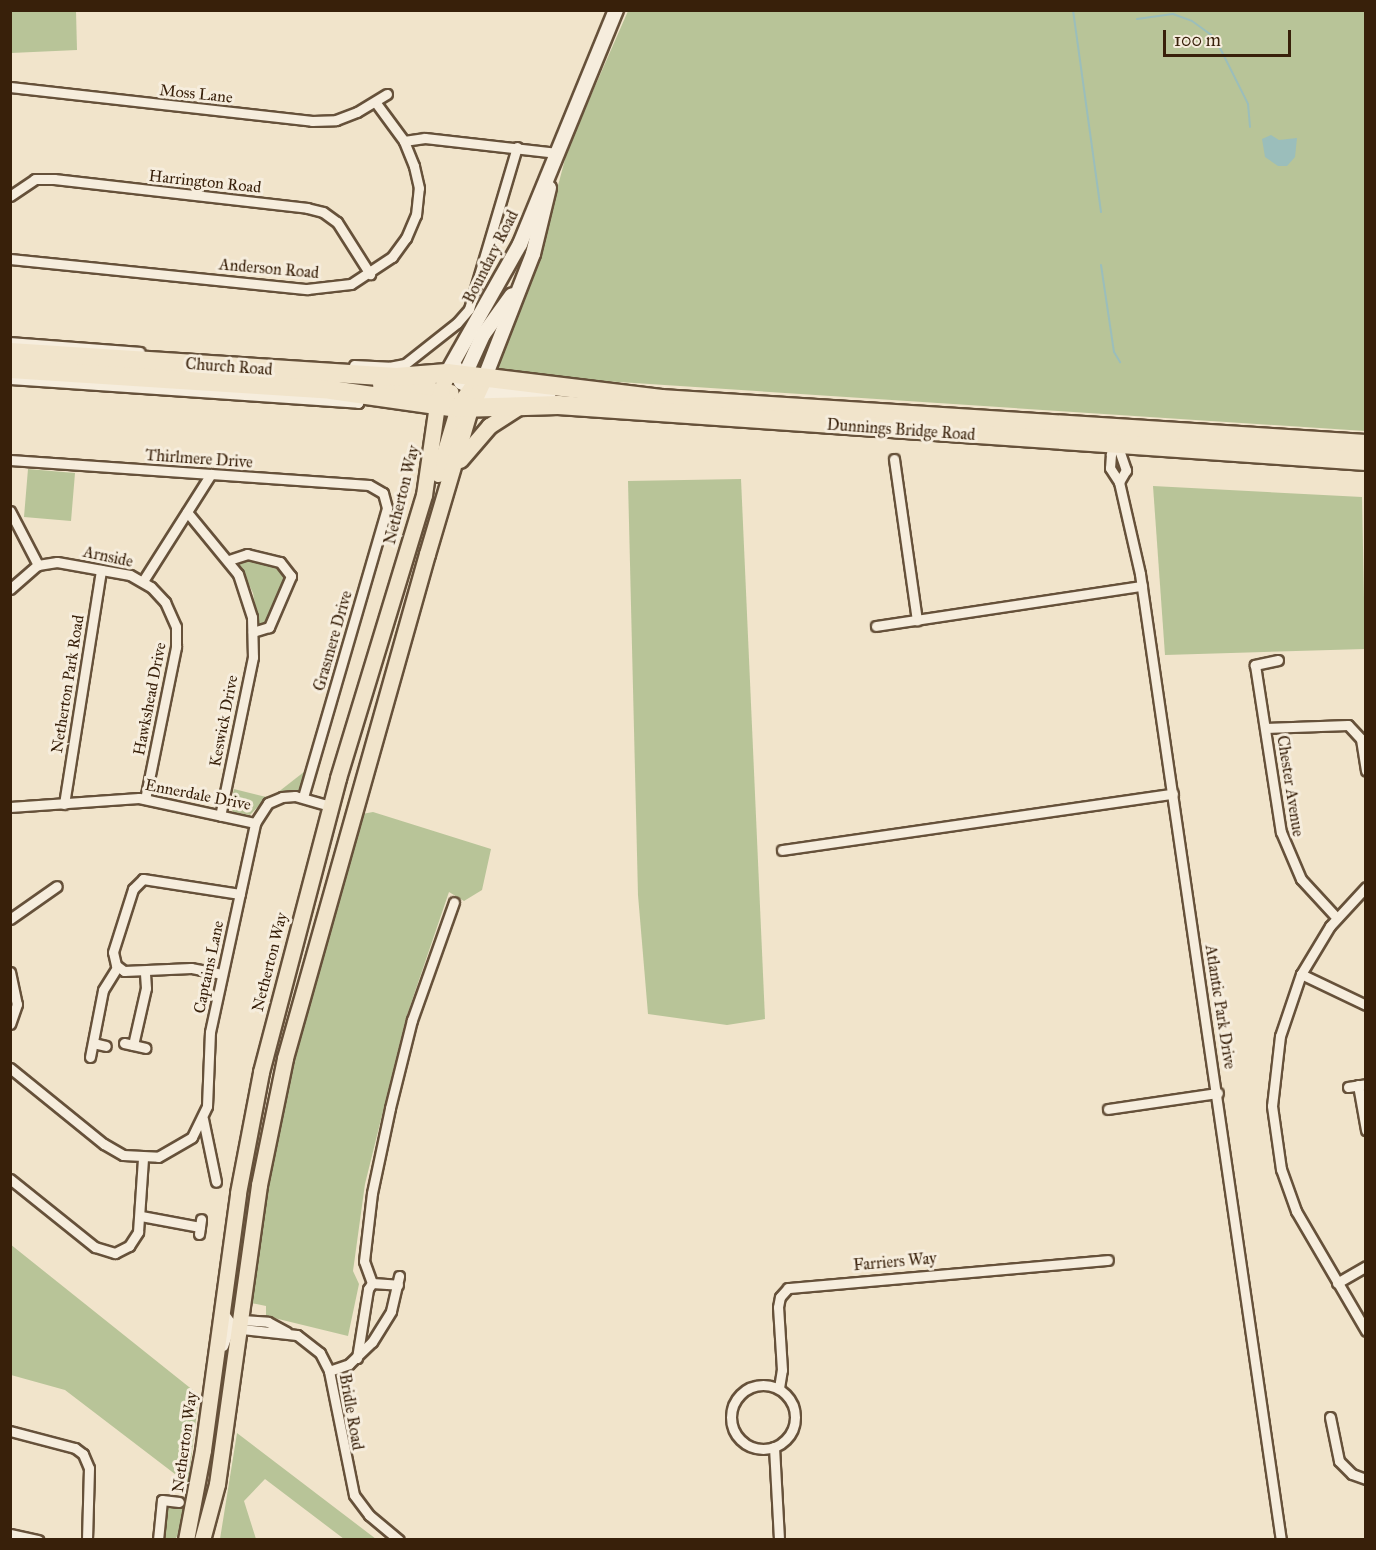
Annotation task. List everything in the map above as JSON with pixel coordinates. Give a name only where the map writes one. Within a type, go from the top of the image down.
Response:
[{"type":"highway","name":"Church Road","points":[[10,352],[396,377],[461,392]]},
{"type":"highway","name":"Church Road","points":[[10,369],[362,394],[461,392]]},
{"type":"highway","name":"Dunnings Bridge Road","points":[[461,392],[520,406],[1117,436],[1365,444]]},
{"type":"highway","name":"Dunnings Bridge Road","points":[[461,392],[661,399],[1083,425],[1117,436],[1365,461]]},
{"type":"main road","points":[[204,1537],[220,1464],[237,1324],[259,1185],[285,1058],[454,469],[461,392]]},
{"type":"main road","name":"Netherton Way","points":[[186,1539],[203,1450],[221,1307],[261,1072],[331,806],[417,518],[435,486],[461,392]]},
{"type":"main road","points":[[454,469],[481,434],[520,406]]},
{"type":"street","name":"Boundary Road","points":[[461,392],[458,352],[520,244],[616,10]]},
{"type":"street","name":"Moss Lane","points":[[10,87],[312,121],[336,120],[376,103],[387,94]]},
{"type":"street","points":[[376,103],[404,141],[424,138],[556,153]]},
{"type":"street","name":"Anderson Road","points":[[10,259],[307,289],[328,289],[370,274],[397,250],[416,215],[418,188],[404,141]]},
{"type":"street","name":"Church Road","points":[[10,342],[389,368],[405,364],[457,323],[469,309],[517,147]]},
{"type":"street","name":"Boundary Road","points":[[461,392],[483,335],[524,279],[543,220],[556,153]]},
{"type":"street","name":"Harrington Road","points":[[10,196],[34,179],[54,179],[307,208],[323,212],[337,222],[370,274]]},
{"type":"street","name":"Church Road","points":[[10,379],[358,403],[362,394]]},
{"type":"street","points":[[461,392],[580,401],[607,410]]},
{"type":"street","name":"Atlantic Park Drive","points":[[1117,436],[1126,470],[1119,482]]},
{"type":"street","name":"Atlantic Park Drive","points":[[1117,436],[1111,454],[1110,468],[1119,482],[1142,586],[1218,1093],[1281,1539]]},
{"type":"street","points":[[894,459],[917,620]]},
{"type":"street","name":"Thirlmere Drive","points":[[10,460],[369,485],[383,493]]},
{"type":"street","name":"Arnside","points":[[38,565],[57,562],[143,581],[211,474]]},
{"type":"street","name":"Grasmere Drive","points":[[303,798],[387,508],[383,493]]},
{"type":"street","points":[[10,511],[38,565],[10,589]]},
{"type":"street","name":"Keswick Drive","points":[[187,512],[229,560],[245,590],[253,632],[252,657],[220,816]]},
{"type":"street","points":[[229,560],[247,554],[279,562],[291,576],[269,627],[253,632]]},
{"type":"street","name":"Netherton Park Road","points":[[64,804],[101,570]]},
{"type":"street","name":"Hawkshead Drive","points":[[143,581],[165,602],[176,637],[145,799]]},
{"type":"street","points":[[876,626],[1142,586]]},
{"type":"street","name":"Chester Avenue","points":[[1278,660],[1255,665],[1284,847],[1308,887],[1337,918]]},
{"type":"street","points":[[1265,728],[1348,725],[1361,739],[1365,771]]},
{"type":"street","points":[[782,850],[1173,794]]},
{"type":"street","name":"Ennerdale Drive","points":[[10,807],[145,799],[255,823],[262,809],[275,799],[303,798],[331,806]]},
{"type":"street","name":"Captains Lane","points":[[216,1182],[203,1119],[210,1032],[255,823]]},
{"type":"street","points":[[90,1057],[103,990],[117,968],[113,952],[140,881],[153,878],[240,894]]},
{"type":"street","points":[[10,920],[57,886]]},
{"type":"street","points":[[1365,887],[1337,918],[1301,974],[1278,1044],[1274,1126],[1281,1169],[1296,1211],[1365,1331]]},
{"type":"street","points":[[357,1358],[362,1316],[372,1283],[364,1261],[372,1193],[390,1108],[412,1020],[454,902]]},
{"type":"street","points":[[117,968],[145,972],[191,968],[222,974]]},
{"type":"street","points":[[10,972],[16,1004],[10,1024]]},
{"type":"street","points":[[145,972],[146,988],[128,1044],[146,1048]]},
{"type":"street","points":[[1301,974],[1365,1005]]},
{"type":"street","points":[[93,1043],[106,1046]]},
{"type":"street","points":[[10,1068],[110,1149],[143,1158],[180,1147],[203,1119]]},
{"type":"street","points":[[1348,1087],[1362,1085],[1365,1130]]},
{"type":"street","points":[[1108,1109],[1218,1093]]},
{"type":"street","points":[[10,1179],[105,1252],[129,1246],[136,1238],[141,1216],[143,1158]]},
{"type":"street","points":[[141,1216],[200,1227]]},
{"type":"street","name":"Farriers Way","points":[[778,1388],[782,1370],[778,1307],[780,1297],[788,1288],[1108,1260]]},
{"type":"street","points":[[1336,1283],[1365,1266]]},
{"type":"street","points":[[328,1371],[357,1358],[382,1328],[399,1281],[372,1283]]},
{"type":"street","points":[[214,1359],[237,1324],[221,1307]]},
{"type":"street","name":"Bridle Road","points":[[237,1324],[267,1334],[287,1332],[311,1343],[328,1371],[354,1495],[369,1515],[399,1539]]},
{"type":"street","points":[[769,1385],[778,1388],[789,1397],[795,1415],[789,1436],[774,1447],[763,1449],[744,1444],[734,1431],[730,1417],[739,1394],[749,1387],[769,1385]]},
{"type":"street","points":[[1330,1417],[1339,1461],[1353,1474],[1365,1479]]},
{"type":"street","points":[[10,1431],[75,1448],[84,1455],[89,1468],[87,1539]]},
{"type":"street","points":[[774,1447],[779,1539]]},
{"type":"street","points":[[158,1539],[162,1500],[180,1502]]},
{"type":"street","points":[[10,1534],[38,1539]]},
{"type":"green space","points":[[10,11],[76,11],[77,50],[11,53]]},
{"type":"green space","points":[[628,11],[1365,11],[1365,431],[495,374],[540,253],[568,148]]},
{"type":"green space","points":[[28,469],[75,473],[71,521],[24,517]]},
{"type":"green space","points":[[741,479],[765,1019],[727,1025],[648,1014],[638,895],[628,481]]},
{"type":"green space","points":[[1153,486],[1362,497],[1365,649],[1165,655]]},
{"type":"green space","points":[[243,556],[276,565],[287,576],[267,626],[259,629],[253,593],[237,561]]},
{"type":"green space","points":[[309,768],[301,790],[277,793]]},
{"type":"green space","points":[[234,789],[267,797],[250,815],[233,812],[230,805]]},
{"type":"green space","points":[[373,812],[491,849],[482,890],[464,901],[449,892],[406,1018],[365,1184],[353,1271],[359,1284],[348,1336],[266,1316],[266,1306],[251,1303],[280,1099],[362,814]]},
{"type":"green space","points":[[10,1244],[199,1395],[188,1484],[65,1390],[11,1375]]},
{"type":"green space","points":[[237,1433],[376,1539],[344,1539],[265,1479],[244,1501],[256,1539],[220,1539]]},
{"type":"green space","points":[[169,1505],[183,1506],[179,1534],[175,1539],[160,1540]]},
{"type":"water","points":[[1271,135],[1279,140],[1297,138],[1295,157],[1287,166],[1278,166],[1265,157],[1262,139]]},
{"type":"waterway","points":[[1073,10],[1101,212]]},
{"type":"waterway","points":[[1137,19],[1173,14],[1192,21],[1215,38],[1248,104],[1250,127]]},
{"type":"waterway","points":[[1101,265],[1114,352],[1120,362]]}]
